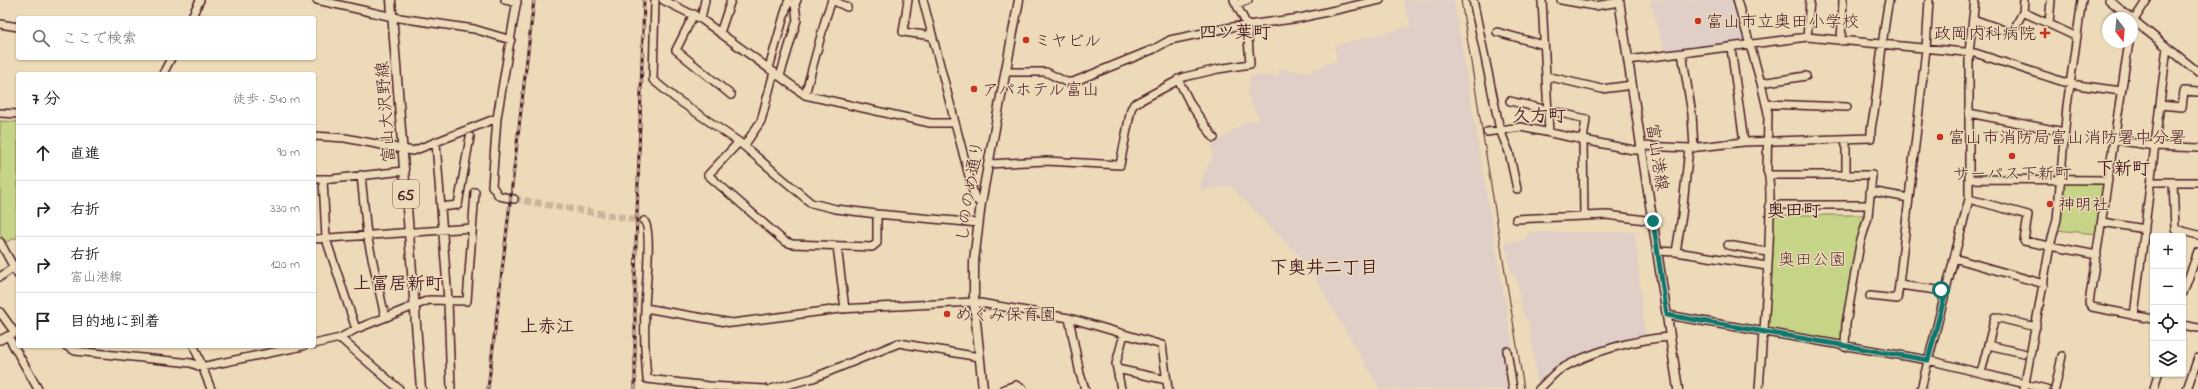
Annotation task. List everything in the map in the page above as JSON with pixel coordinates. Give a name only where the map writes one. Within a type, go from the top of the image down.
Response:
[{"type":"main road","name":"富山大沢野線","points":[[391,0],[421,389]]},
{"type":"main road","name":"しののめ通り","points":[[983,389],[974,302],[974,261],[981,203],[1019,0]]},
{"type":"main road","name":"富山港線","points":[[1620,1],[1677,389]]},
{"type":"street","points":[[192,16],[200,0]]},
{"type":"street","points":[[317,0],[392,17],[474,30],[511,40]]},
{"type":"street","points":[[505,0],[517,1],[497,118],[492,186],[499,196],[514,199]]},
{"type":"street","points":[[655,0],[653,80],[675,98],[741,144],[811,203],[836,209],[877,214],[978,223]]},
{"type":"street","points":[[662,0],[694,14],[805,95],[930,124],[955,123]]},
{"type":"street","points":[[701,19],[705,0]]},
{"type":"street","points":[[720,33],[731,0]]},
{"type":"street","points":[[805,95],[832,0],[847,7]]},
{"type":"street","points":[[908,0],[903,32],[932,36]]},
{"type":"street","points":[[923,0],[974,199],[981,203]]},
{"type":"street","points":[[988,164],[1046,161],[1120,165],[1131,109],[1134,104],[1178,79],[1218,68],[1250,64],[1247,25],[1236,2],[1248,0]]},
{"type":"street","points":[[1005,72],[1046,72],[1066,82],[1073,82],[1154,50],[1170,40],[1247,25],[1300,18],[1380,0]]},
{"type":"street","points":[[1473,0],[1500,130],[1509,152],[1517,189]]},
{"type":"street","points":[[1542,0],[1549,134]]},
{"type":"street","points":[[1561,0],[1595,6],[1620,1]]},
{"type":"street","points":[[1737,0],[1751,45],[1768,114],[1767,171],[1770,175],[1767,266],[1759,389]]},
{"type":"street","points":[[1807,37],[1810,0]]},
{"type":"street","points":[[1841,41],[1843,0]]},
{"type":"street","points":[[1487,132],[1521,127],[1549,134],[1633,150],[1642,148],[1691,148],[1744,142],[1871,138],[1870,127],[1875,107],[1881,45],[1889,0]]},
{"type":"street","points":[[1870,296],[1897,299],[1926,49],[1929,0]]},
{"type":"street","points":[[1921,389],[1969,199],[1970,52],[1975,0]]},
{"type":"street","points":[[1973,19],[2012,34],[2023,12],[2024,0]]},
{"type":"street","points":[[2049,24],[2051,0]]},
{"type":"street","points":[[2025,387],[2050,246],[2057,219],[2064,132],[2082,0]]},
{"type":"street","points":[[2109,0],[2123,12]]},
{"type":"street","points":[[2138,12],[2147,0]]},
{"type":"street","points":[[774,72],[797,20],[796,2],[788,2],[774,72],[761,121],[741,144],[708,175],[784,241],[792,244],[875,246],[877,244],[877,214]]},
{"type":"street","points":[[2023,12],[2077,37]]},
{"type":"street","points":[[694,14],[676,50],[731,95]]},
{"type":"street","points":[[0,24],[16,27]]},
{"type":"street","points":[[2138,25],[2198,72]]},
{"type":"street","points":[[1497,32],[1544,45]]},
{"type":"street","points":[[1628,60],[1731,48],[1807,37],[1970,52],[2070,84],[2121,91]]},
{"type":"street","points":[[2134,316],[2167,47]]},
{"type":"street","points":[[1731,48],[1744,142]]},
{"type":"street","points":[[2128,48],[2089,303],[2092,307],[2150,319]]},
{"type":"street","points":[[1676,252],[1691,148],[1692,114],[1682,53]]},
{"type":"street","points":[[164,72],[170,60]]},
{"type":"street","points":[[1546,76],[1602,89],[1632,86]]},
{"type":"street","points":[[1761,83],[1806,76]]},
{"type":"street","points":[[1178,79],[1192,105],[1214,138]]},
{"type":"street","points":[[2160,105],[2182,107],[2184,91],[2198,92]]},
{"type":"street","points":[[1510,101],[1586,119],[1582,140],[1584,216]]},
{"type":"street","points":[[1766,104],[1846,107]]},
{"type":"street","points":[[0,112],[16,114]]},
{"type":"street","points":[[1969,113],[2064,132]]},
{"type":"street","points":[[316,136],[345,138],[403,149],[419,150],[497,118]]},
{"type":"street","points":[[441,207],[458,205],[470,137]]},
{"type":"street","points":[[1846,139],[1846,175]]},
{"type":"street","points":[[2114,140],[2155,146],[2198,148]]},
{"type":"street","points":[[436,143],[448,300],[451,389]]},
{"type":"street","points":[[316,179],[404,171]]},
{"type":"street","points":[[1770,175],[1872,175],[1868,217],[1860,244],[1846,324],[1845,346]]},
{"type":"street","points":[[361,176],[367,236],[385,317]]},
{"type":"street","points":[[1969,179],[2060,178],[2108,180]]},
{"type":"street","points":[[323,179],[326,239],[356,329]]},
{"type":"street","points":[[2150,182],[2198,182]]},
{"type":"street","points":[[2173,182],[2175,230],[2198,235]]},
{"type":"street","points":[[1870,191],[1909,198]]},
{"type":"street","points":[[316,344],[340,338],[356,329],[415,307],[429,300],[467,301],[475,192]]},
{"type":"street","points":[[1969,199],[2028,214],[2024,241],[2097,255]]},
{"type":"street","points":[[1769,205],[1868,205]]},
{"type":"street","points":[[1516,219],[1607,215],[1653,221]]},
{"type":"street","points":[[644,221],[647,227],[648,251],[645,308],[647,379],[676,386],[765,389]]},
{"type":"street","points":[[2102,222],[2145,229]]},
{"type":"street","points":[[316,239],[472,228]]},
{"type":"street","points":[[0,242],[16,265],[0,277]]},
{"type":"street","points":[[1728,245],[1767,252]]},
{"type":"street","points":[[837,246],[845,309]]},
{"type":"street","points":[[1657,251],[1676,252],[1767,266]]},
{"type":"street","points":[[2186,285],[2198,252]]},
{"type":"street","points":[[1954,258],[2044,284]]},
{"type":"street","points":[[1899,285],[1946,291]]},
{"type":"street","points":[[645,308],[732,323],[845,309],[914,303],[974,302],[1069,318],[1162,345],[1168,389]]},
{"type":"street","points":[[0,312],[16,331]]},
{"type":"street","points":[[1667,315],[1928,360],[1981,373],[2025,387],[2046,389]]},
{"type":"street","points":[[1981,373],[1995,317],[2036,327]]},
{"type":"street","points":[[1069,318],[1080,374],[1085,389]]},
{"type":"street","points":[[2186,326],[2198,328]]},
{"type":"street","points":[[0,340],[16,332]]},
{"type":"street","points":[[1122,389],[1116,364],[1124,334]]},
{"type":"street","points":[[8,336],[38,389]]},
{"type":"street","points":[[340,338],[399,389]]},
{"type":"street","points":[[1540,389],[1558,371],[1576,362],[1646,339],[1670,338]]},
{"type":"street","points":[[771,389],[819,375],[899,342],[979,357]]},
{"type":"street","points":[[1988,345],[2023,353]]},
{"type":"street","points":[[70,348],[75,351],[191,363],[201,367],[285,348]]},
{"type":"street","points":[[195,348],[210,389]]},
{"type":"street","points":[[1506,351],[1513,389]]},
{"type":"street","points":[[2055,389],[2062,356]]},
{"type":"street","points":[[2187,389],[2198,358]]},
{"type":"street","points":[[1117,369],[1167,380]]},
{"type":"street","points":[[2154,389],[2157,377]]},
{"type":"street","points":[[1004,389],[1016,385],[1023,389]]},
{"type":"shaded area","points":[[1403,0],[1454,0],[1513,349],[1502,352],[1508,389],[1380,389],[1306,263],[1230,186],[1201,191],[1201,181],[1214,152],[1211,147],[1246,121],[1258,121],[1259,118],[1247,95],[1251,75],[1278,76],[1279,69],[1307,72],[1338,61],[1334,46],[1411,26]]},
{"type":"shaded area","name":"富山市立奥田小学校","points":[[1650,0],[1734,0],[1746,43],[1665,53]]},
{"type":"shaded area","points":[[1529,232],[1635,232],[1645,336],[1593,352],[1538,387],[1529,323],[1523,315],[1516,276],[1512,275],[1505,243],[1525,240]]},
{"type":"green space","points":[[0,121],[16,122],[16,238],[6,242],[0,234]]},
{"type":"green space","points":[[2061,183],[2105,184],[2097,234],[2056,230]]},
{"type":"green space","name":"奥田公園","points":[[1772,215],[1864,215],[1856,245],[1842,343],[1767,329]]},
{"type":"tunnel","points":[[514,199],[644,221]]},
{"type":"tram line","points":[[1461,0],[1524,389]]},
{"type":"railway","points":[[488,389],[534,0]]},
{"type":"railway","points":[[635,389],[635,276],[644,0]]},
{"type":"place","name":"富山市立奥田小学校","points":[[1698,21]]},
{"type":"place","name":"政岡内科病院","points":[[2045,33]]},
{"type":"place","name":"ミヤビル","points":[[1026,40]]},
{"type":"place","name":"アパホテル富山","points":[[974,89]]},
{"type":"place","name":"富山市消防局富山消防署中分署","points":[[1940,137]]},
{"type":"place","name":"サーパス下新町","points":[[2012,156]]},
{"type":"place","name":"神明社","points":[[2050,204]]},
{"type":"place","name":"めぐみ保育園","points":[[947,314]]},
{"type":"district","name":"四ツ葉町","points":[[1235,32]]},
{"type":"district","name":"久方町","points":[[1539,115]]},
{"type":"district","name":"下新町","points":[[2123,168]]},
{"type":"district","name":"奥田町","points":[[1794,210]]},
{"type":"district","name":"下奥井二丁目","points":[[1324,267]]},
{"type":"district","name":"上冨居新町","points":[[398,283]]},
{"type":"district","name":"上赤江","points":[[547,326]]},
{"type":"route","points":[[1653,221],[1667,315],[1851,348],[1928,360],[1946,291],[1941,290]]}]
